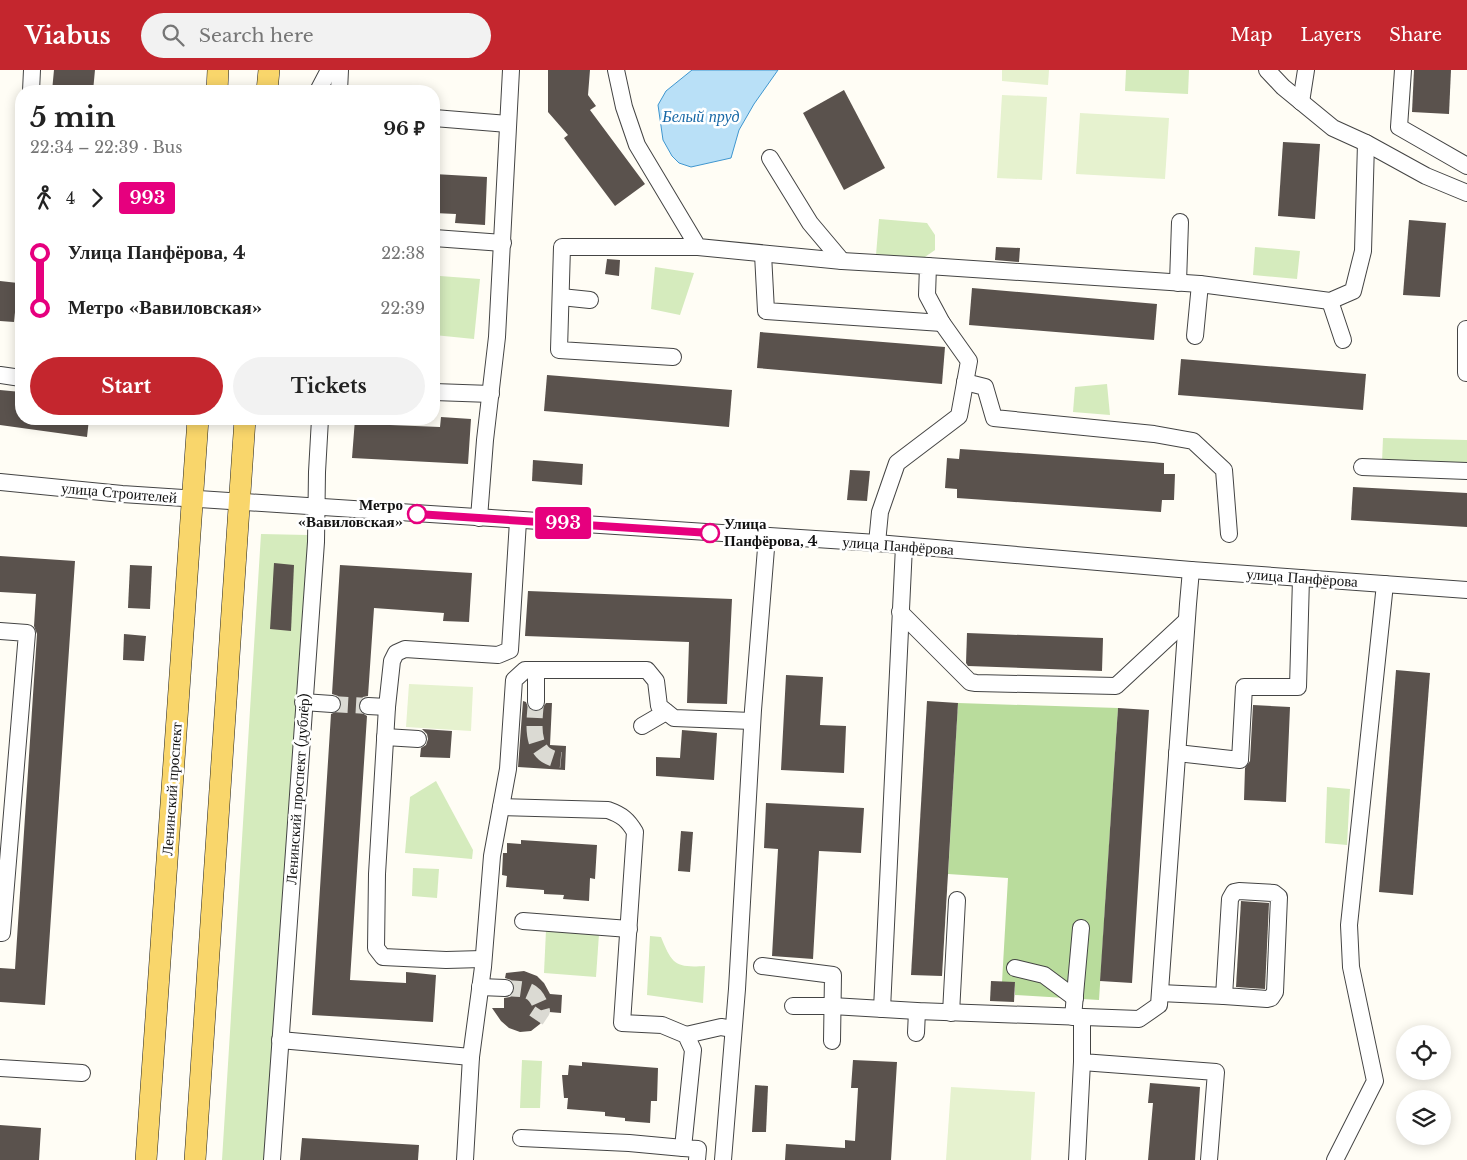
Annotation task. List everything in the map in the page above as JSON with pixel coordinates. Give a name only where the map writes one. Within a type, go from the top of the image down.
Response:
[{"type":"main road","points":[[217,85],[218,70]]},
{"type":"main road","points":[[268,85],[269,70]]},
{"type":"main road","name":"Ленинский проспект","points":[[146,1160],[198,425]]},
{"type":"main road","points":[[195,1160],[244,425]]},
{"type":"street","points":[[31,85],[32,70]]},
{"type":"street","points":[[321,85],[329,70]]},
{"type":"street","points":[[339,85],[340,70]]},
{"type":"street","points":[[479,518],[485,440],[497,337],[511,70]]},
{"type":"street","points":[[616,70],[624,107],[637,145],[698,248]]},
{"type":"street","points":[[1267,70],[1283,87],[1333,128],[1366,143],[1426,176],[1466,192],[1467,175]]},
{"type":"street","points":[[1301,102],[1306,70]]},
{"type":"street","points":[[1403,70],[1399,127],[1467,166]]},
{"type":"street","points":[[440,118],[508,124]]},
{"type":"street","points":[[673,357],[559,350],[562,247],[698,248],[842,261],[1178,282],[1330,301],[1353,291],[1363,251],[1366,143]]},
{"type":"street","points":[[770,158],[810,223],[842,261]]},
{"type":"street","points":[[1178,282],[1180,222]]},
{"type":"street","points":[[440,238],[503,243]]},
{"type":"street","points":[[763,254],[766,311],[942,323]]},
{"type":"street","points":[[877,543],[880,512],[897,463],[959,416],[969,361],[942,323],[927,295],[928,266]]},
{"type":"street","points":[[1195,336],[1200,284]]},
{"type":"street","points":[[561,297],[590,300]]},
{"type":"street","points":[[1330,301],[1343,340]]},
{"type":"street","points":[[1466,329],[1467,373]]},
{"type":"street","points":[[0,375],[15,377]]},
{"type":"street","points":[[965,382],[985,387],[994,418],[1154,434],[1193,441],[1224,470],[1230,534]]},
{"type":"street","points":[[440,392],[491,394]]},
{"type":"street","name":"Ленинский проспект (дублёр)","points":[[272,1160],[318,507],[317,472],[320,425]]},
{"type":"street","points":[[1362,467],[1467,471]]},
{"type":"street","name":"улица Строителей","points":[[0,482],[96,492],[238,502]]},
{"type":"street","name":"улица Панфёрова","points":[[238,502],[877,543],[1191,570],[1467,590]]},
{"type":"street","points":[[482,959],[446,960],[383,957],[376,948],[377,874],[387,707],[392,661],[396,653],[405,649],[498,655],[510,650],[518,520]]},
{"type":"street","points":[[723,1160],[743,891],[752,721],[767,536]]},
{"type":"street","points":[[882,1009],[904,546]]},
{"type":"street","points":[[793,1006],[1139,1019],[1159,1005],[1191,570]]},
{"type":"street","points":[[1177,753],[1240,760],[1244,687],[1298,688],[1301,578]]},
{"type":"street","points":[[1335,1160],[1375,1081],[1351,967],[1349,925],[1386,584]]},
{"type":"street","points":[[900,612],[970,682],[976,683],[1116,686],[1186,620]]},
{"type":"street","points":[[0,631],[27,633],[2,933],[0,933]]},
{"type":"street","points":[[465,1160],[471,1057],[480,987],[492,856],[508,769],[514,680],[525,670],[647,670],[656,681],[659,706],[674,718],[752,721]]},
{"type":"street","points":[[536,670],[536,702]]},
{"type":"street","points":[[303,702],[332,704]]},
{"type":"street","points":[[368,706],[387,707]]},
{"type":"street","points":[[642,726],[666,712]]},
{"type":"street","points":[[385,737],[418,739]]},
{"type":"street","points":[[501,807],[608,810],[618,813],[628,821],[635,832],[622,1023],[662,1025],[686,1035],[721,1027],[733,1029]]},
{"type":"street","points":[[1160,993],[1267,999],[1274,995],[1280,901],[1278,895],[1239,891],[1231,895],[1224,996]]},
{"type":"street","points":[[951,1013],[957,900]]},
{"type":"street","points":[[523,921],[629,930]]},
{"type":"street","points":[[1077,1160],[1082,1062],[1075,998],[1081,928]]},
{"type":"street","points":[[762,966],[833,975],[832,1042]]},
{"type":"street","points":[[1015,968],[1044,975],[1075,998]]},
{"type":"street","points":[[480,987],[505,988]]},
{"type":"street","points":[[916,1033],[917,1011]]},
{"type":"street","points":[[683,1148],[693,1050],[686,1035]]},
{"type":"street","points":[[280,1040],[471,1057]]},
{"type":"street","points":[[1082,1062],[1216,1072],[1209,1160]]},
{"type":"street","points":[[0,1068],[82,1073]]},
{"type":"street","points":[[521,1138],[629,1143],[698,1149],[697,1160]]},
{"type":"green space","points":[[1002,70],[1049,70],[1048,85],[1002,81]]},
{"type":"green space","points":[[1126,70],[1189,70],[1188,94],[1125,91]]},
{"type":"green space","points":[[1002,95],[1047,97],[1042,180],[997,178]]},
{"type":"green space","points":[[1080,113],[1169,118],[1165,179],[1076,174]]},
{"type":"green space","points":[[879,219],[927,223],[935,235],[935,250],[922,259],[876,255]]},
{"type":"green space","points":[[1255,247],[1300,251],[1297,279],[1253,275]]},
{"type":"green space","points":[[655,267],[694,273],[680,315],[651,309]]},
{"type":"green space","points":[[440,276],[480,279],[474,339],[440,336]]},
{"type":"green space","points":[[1107,384],[1110,415],[1073,412],[1075,387]]},
{"type":"green space","points":[[1383,438],[1467,440],[1467,463],[1382,462]]},
{"type":"green space","points":[[261,534],[308,535],[264,1160],[222,1160]]},
{"type":"green space","points":[[409,684],[473,687],[471,731],[406,727]]},
{"type":"green space","points":[[958,703],[1118,708],[1099,1000],[1015,995],[1015,982],[1002,982],[1008,878],[948,874]]},
{"type":"green space","points":[[436,781],[473,850],[472,859],[405,853],[410,797]]},
{"type":"green space","points":[[1327,787],[1350,789],[1347,845],[1325,843]]},
{"type":"green space","points":[[413,868],[439,869],[437,898],[412,896]]},
{"type":"green space","points":[[546,930],[599,934],[596,977],[544,973]]},
{"type":"green space","points":[[650,936],[661,937],[672,959],[681,965],[705,966],[703,1003],[647,995]]},
{"type":"green space","points":[[522,1060],[542,1061],[540,1108],[520,1108]]},
{"type":"green space","points":[[951,1087],[1035,1092],[1031,1160],[946,1160]]},
{"type":"water","name":"Белый пруд","points":[[692,70],[778,70],[754,104],[739,130],[731,158],[691,167],[679,163],[672,156],[663,140],[658,105],[666,91]]},
{"type":"building","points":[[54,70],[95,70],[94,85],[53,85]]},
{"type":"building","points":[[548,70],[590,70],[588,95],[596,106],[590,110],[645,184],[615,206],[564,138],[568,135],[548,112]]},
{"type":"building","points":[[1414,70],[1451,70],[1449,114],[1412,112]]},
{"type":"building","points":[[844,90],[885,168],[844,190],[803,113]]},
{"type":"building","points":[[1283,142],[1320,144],[1315,219],[1278,216]]},
{"type":"building","points":[[440,174],[487,177],[485,225],[455,223],[456,214],[440,213]]},
{"type":"building","points":[[1409,220],[1446,223],[1440,297],[1403,295]]},
{"type":"building","points":[[996,247],[1020,248],[1019,262],[995,260]]},
{"type":"building","points":[[607,259],[620,260],[619,276],[605,274]]},
{"type":"building","points":[[0,281],[15,283],[14,322],[0,321]]},
{"type":"building","points":[[972,288],[1157,304],[1154,340],[969,325]]},
{"type":"building","points":[[760,332],[945,347],[942,384],[757,368]]},
{"type":"building","points":[[1181,359],[1366,374],[1363,410],[1178,395]]},
{"type":"building","points":[[547,375],[732,390],[729,427],[544,411]]},
{"type":"building","points":[[0,390],[15,391],[15,425],[88,425],[87,437],[0,425]]},
{"type":"building","points":[[441,417],[471,419],[468,464],[352,458],[355,425],[440,427]]},
{"type":"building","points":[[960,449],[1164,463],[1164,474],[1175,474],[1174,500],[1162,500],[1161,512],[957,498],[957,489],[945,488],[947,458],[959,459]]},
{"type":"building","points":[[533,460],[583,464],[582,485],[532,481]]},
{"type":"building","points":[[850,470],[870,471],[867,501],[847,500]]},
{"type":"building","points":[[1353,487],[1467,493],[1467,527],[1351,520]]},
{"type":"building","points":[[0,556],[75,561],[45,1005],[0,1002],[0,968],[15,969],[37,634],[34,626],[36,594],[0,592]]},
{"type":"building","points":[[274,563],[294,565],[291,631],[270,629]]},
{"type":"building","points":[[130,565],[152,566],[150,609],[128,608]]},
{"type":"building","points":[[340,565],[472,573],[469,622],[443,621],[444,613],[374,608],[368,696],[363,697],[358,705],[359,711],[367,716],[350,980],[406,983],[406,972],[436,975],[433,1022],[312,1015],[331,714],[340,710],[342,704],[338,696],[332,694]]},
{"type":"building","points":[[528,591],[732,599],[727,704],[687,703],[689,642],[525,636]]},
{"type":"building","points":[[967,633],[1103,638],[1102,671],[968,666],[966,663]]},
{"type":"building","points":[[124,634],[146,636],[144,661],[123,660]]},
{"type":"building","points":[[1396,670],[1430,673],[1413,895],[1379,892]]},
{"type":"building","points":[[786,675],[823,677],[820,725],[846,726],[844,773],[781,770]]},
{"type":"building","points":[[523,701],[536,712],[541,710],[546,703],[552,703],[550,745],[566,746],[565,770],[518,767]]},
{"type":"building","points":[[927,701],[958,703],[942,976],[911,975]]},
{"type":"building","points":[[1253,705],[1290,707],[1286,802],[1244,800],[1245,768],[1250,761]]},
{"type":"building","points":[[1118,708],[1149,710],[1132,983],[1100,981]]},
{"type":"building","points":[[422,729],[452,731],[450,758],[420,757],[421,748],[426,745],[428,739],[427,734]]},
{"type":"building","points":[[682,730],[717,733],[714,780],[656,776],[656,757],[680,758]]},
{"type":"building","points":[[766,803],[864,808],[861,853],[819,851],[813,959],[772,956],[778,849],[764,848]]},
{"type":"building","points":[[681,831],[693,832],[690,872],[678,871]]},
{"type":"building","points":[[521,840],[597,845],[595,879],[590,878],[589,901],[563,899],[564,895],[544,894],[544,890],[506,887],[507,876],[502,875],[503,853],[507,853],[507,843],[521,844]]},
{"type":"building","points":[[1241,901],[1269,903],[1265,989],[1236,987]]},
{"type":"building","points":[[524,971],[537,976],[544,983],[550,994],[562,995],[561,1013],[549,1012],[540,1024],[531,1031],[520,1032],[509,1028],[501,1021],[492,1008],[504,1008],[504,998],[510,997],[514,993],[514,984],[511,980],[505,978],[506,973]]},
{"type":"building","points":[[991,981],[1015,982],[1014,1002],[990,1001]]},
{"type":"building","points":[[853,1060],[897,1062],[891,1160],[785,1160],[786,1144],[845,1148],[845,1140],[855,1141],[858,1088],[851,1088]]},
{"type":"building","points":[[582,1062],[658,1068],[657,1101],[651,1101],[650,1123],[625,1121],[625,1118],[605,1116],[605,1112],[567,1109],[568,1098],[564,1098],[562,1075],[568,1075],[569,1065],[582,1066]]},
{"type":"building","points":[[1150,1083],[1200,1087],[1195,1160],[1148,1160],[1153,1103],[1148,1103]]},
{"type":"building","points":[[755,1085],[768,1086],[766,1132],[752,1132]]},
{"type":"building","points":[[0,1125],[41,1128],[39,1160],[0,1160]]},
{"type":"building","points":[[302,1138],[419,1145],[418,1160],[300,1160]]},
{"type":"tunnel","points":[[536,702],[535,730],[538,746],[543,753],[551,758],[561,760]]},
{"type":"tunnel","points":[[332,704],[368,706]]},
{"type":"tunnel","points":[[505,988],[529,991],[537,998],[542,1011],[536,1020]]},
{"type":"bus line","name":"993","points":[[417,514],[710,533]]},
{"type":"place","name":"Метро «Вавиловская»","points":[[417,514]]},
{"type":"place","name":"Улица Панфёрова, 4","points":[[710,533]]}]
